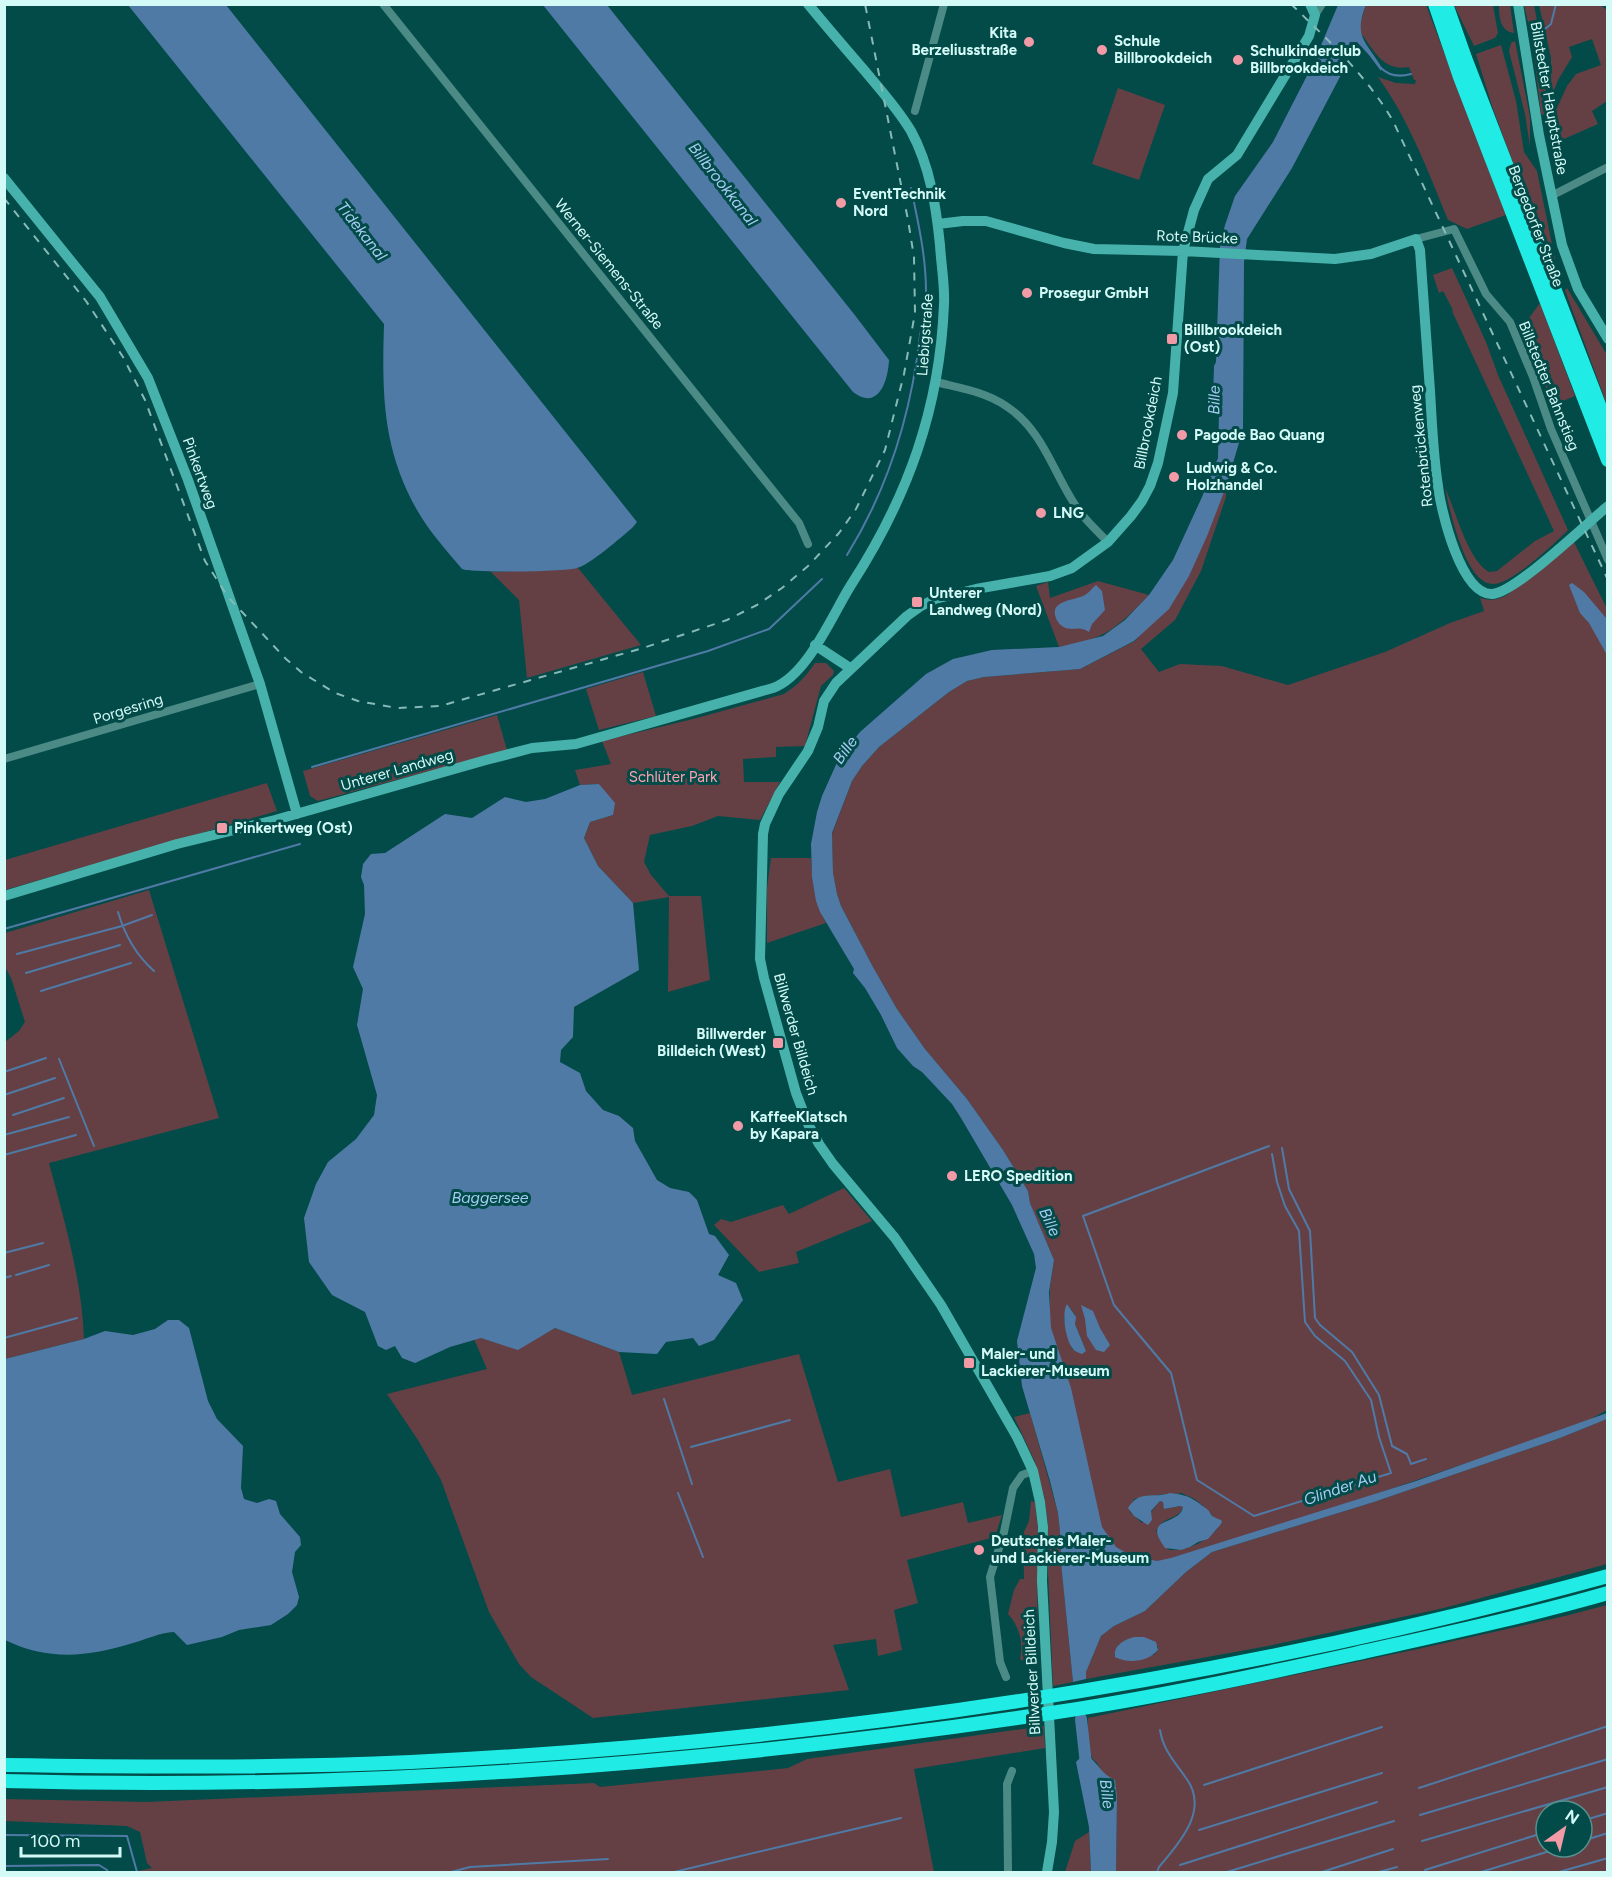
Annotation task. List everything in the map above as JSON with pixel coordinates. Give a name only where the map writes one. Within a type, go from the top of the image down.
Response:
[{"type":"highway","name":"Bergedorfer Straße","points":[[1435,4],[1460,77],[1608,459]]},
{"type":"highway","name":"Bergedorfer Straße","points":[[1446,4],[1608,428]]},
{"type":"highway","points":[[4,1765],[193,1767],[409,1762],[501,1757],[774,1733],[928,1714],[1226,1665],[1445,1618],[1608,1576]]},
{"type":"highway","points":[[4,1781],[182,1783],[399,1778],[607,1765],[814,1745],[1054,1713],[1218,1683],[1439,1635],[1608,1593]]},
{"type":"street","name":"Werner-Siemens-Straße","points":[[384,4],[799,523],[808,544]]},
{"type":"street","name":"Liebigstraße","points":[[795,672],[815,645],[879,540],[897,504],[920,447],[936,382],[945,302],[938,224],[928,175],[911,131],[883,93],[808,4]]},
{"type":"street","points":[[915,111],[944,4]]},
{"type":"street","points":[[1310,4],[1315,15]]},
{"type":"street","points":[[1315,15],[1322,4]]},
{"type":"street","name":"Billstedter Hauptstraße","points":[[1518,4],[1551,196],[1562,245],[1572,275],[1608,339]]},
{"type":"street","name":"Billbrookdeich","points":[[850,668],[907,616],[935,599],[1050,576],[1072,568],[1108,542],[1142,501],[1158,463],[1173,393],[1183,251],[1194,210],[1208,179],[1237,155],[1309,36],[1315,15]]},
{"type":"street","points":[[1551,196],[1608,167]]},
{"type":"street","name":"Pinkertweg","points":[[4,178],[100,297],[148,378],[188,480],[260,684],[297,814]]},
{"type":"street","name":"Rote Brücke","points":[[938,224],[979,220],[1094,249],[1335,259],[1371,254],[1454,229]]},
{"type":"street","name":"Billstedter Bahnstieg","points":[[1454,229],[1486,294],[1510,322],[1533,376],[1551,429],[1608,560]]},
{"type":"street","name":"Rotenbrückenweg","points":[[1416,240],[1420,250],[1438,488],[1447,526],[1467,575],[1484,593],[1494,594],[1526,576],[1608,506]]},
{"type":"street","points":[[936,382],[988,397],[1005,405],[1029,424],[1079,511],[1108,542]]},
{"type":"street","points":[[815,645],[850,668]]},
{"type":"street","name":"Billwerder Billdeich","points":[[850,668],[826,696],[818,727],[808,751],[779,794],[765,824],[760,941],[764,978],[796,1093],[808,1124],[833,1164],[895,1238],[941,1305],[1017,1437],[1033,1471],[1043,1527],[1042,1581],[1054,1827],[1047,1872]]},
{"type":"street","name":"Unterer Landweg","points":[[4,896],[177,844],[297,814],[532,748],[576,744],[773,688],[795,672]]},
{"type":"street","name":"Porgesring","points":[[4,759],[260,684]]},
{"type":"street","name":"Billwerder Billdeich","points":[[1006,1677],[1000,1662],[990,1577],[1004,1532],[1013,1488],[1022,1475],[1033,1471]]},
{"type":"street","points":[[1008,1872],[1007,1784],[1012,1770]]},
{"type":"green space","points":[[1366,5],[1426,5],[1506,215],[1467,229],[1448,220],[1408,128],[1378,77],[1396,83],[1415,84],[1416,80],[1409,67],[1392,66],[1380,58],[1360,32],[1359,27]]},
{"type":"green space","points":[[1454,5],[1493,5],[1498,33],[1495,38],[1474,46]]},
{"type":"green space","points":[[1499,5],[1510,5],[1514,33],[1509,32],[1503,26]]},
{"type":"green space","points":[[1524,5],[1534,5],[1538,26],[1530,31]]},
{"type":"green space","points":[[1539,5],[1600,5],[1607,10],[1607,101],[1592,111],[1598,124],[1555,143],[1552,119],[1567,86],[1576,74],[1601,65],[1592,39],[1569,47],[1572,57],[1558,80],[1552,96],[1556,101],[1551,111],[1551,58]]},
{"type":"green space","points":[[1532,38],[1537,38],[1543,52],[1546,74],[1546,116],[1541,114]]},
{"type":"green space","points":[[1515,41],[1530,117],[1530,146],[1525,114],[1509,51],[1511,43]]},
{"type":"green space","points":[[1501,45],[1516,101],[1524,152],[1537,171],[1555,259],[1553,260],[1536,224],[1535,208],[1521,184],[1493,109],[1476,54]]},
{"type":"green space","points":[[1118,88],[1165,105],[1139,180],[1092,164]]},
{"type":"green space","points":[[1452,268],[1568,530],[1521,571],[1511,578],[1493,584],[1483,581],[1474,572],[1467,559],[1455,528],[1445,488],[1468,546],[1481,566],[1489,572],[1497,571],[1535,541],[1554,531],[1453,310],[1443,291],[1439,293],[1433,275]]},
{"type":"green space","points":[[1567,288],[1607,355],[1607,405],[1565,290]]},
{"type":"green space","points":[[1540,303],[1575,396],[1551,406],[1542,374],[1521,329]]},
{"type":"green space","points":[[1226,487],[1226,497],[1201,571],[1175,620],[1141,649],[1159,672],[1180,664],[1222,666],[1288,685],[1385,652],[1450,623],[1484,611],[1480,598],[1494,600],[1507,595],[1573,540],[1608,611],[1607,1410],[1589,1420],[1508,1449],[1167,1565],[1126,1560],[1098,1534],[1050,1329],[1050,1288],[1054,1260],[1030,1203],[1028,1191],[1003,1150],[967,1099],[925,1049],[897,1009],[873,967],[837,894],[833,874],[832,834],[852,781],[862,766],[879,747],[949,692],[967,681],[984,677],[1080,669],[1135,641],[1189,576]],"holes":[[[1067,1304],[1075,1315],[1075,1324],[1086,1351],[1072,1349],[1064,1319]],[[1182,1493],[1207,1509],[1218,1528],[1196,1545],[1169,1550],[1156,1531],[1162,1523],[1177,1515],[1183,1507],[1165,1509],[1163,1502],[1160,1501],[1142,1523],[1130,1512],[1134,1499],[1151,1495]]]},
{"type":"green space","points":[[578,568],[641,645],[527,678],[519,600],[491,572]]},
{"type":"green space","points":[[1098,581],[1149,595],[1119,624],[1100,636],[1059,647],[1036,586],[1048,582],[1050,598]]},
{"type":"green space","name":"Schlüter Park","points":[[815,663],[826,663],[834,671],[833,675],[821,686],[805,746],[776,747],[776,757],[743,759],[744,782],[780,782],[760,820],[718,816],[692,826],[650,835],[644,862],[651,875],[669,896],[701,896],[710,980],[668,992],[669,897],[633,903],[598,866],[584,838],[590,822],[613,815],[599,784],[580,785],[575,770],[611,764],[602,741],[784,694],[801,680]]},
{"type":"green space","points":[[643,672],[656,716],[599,730],[586,689]]},
{"type":"green space","points":[[497,715],[507,750],[318,801],[310,796],[303,771]]},
{"type":"green space","points":[[267,783],[277,811],[5,890],[5,860]]},
{"type":"green space","points":[[771,858],[811,858],[815,892],[826,923],[767,943],[767,888]]},
{"type":"green space","points":[[149,890],[219,1118],[49,1163],[76,1272],[84,1339],[5,1359],[5,1042],[19,1031],[25,1022],[11,978],[5,967],[5,933]]},
{"type":"green space","points":[[844,1188],[872,1221],[796,1252],[799,1263],[759,1272],[714,1225],[721,1219],[731,1222],[783,1205],[789,1214]]},
{"type":"green space","points":[[555,1328],[619,1352],[632,1395],[799,1354],[838,1482],[890,1469],[901,1517],[963,1502],[968,1523],[1002,1515],[995,1537],[907,1560],[918,1603],[894,1610],[902,1650],[878,1656],[876,1639],[833,1645],[849,1690],[593,1718],[531,1677],[519,1664],[489,1612],[441,1480],[387,1394],[487,1369],[474,1339],[481,1338],[518,1349]]},
{"type":"green space","points":[[1030,1413],[1058,1513],[1073,1682],[1053,1686],[1048,1523],[1035,1462],[1014,1417]]},
{"type":"green space","points":[[1607,1419],[1607,1564],[1444,1608],[1268,1646],[1086,1679],[1086,1672],[1101,1636],[1114,1626],[1145,1611],[1186,1572],[1212,1552],[1374,1502],[1560,1438]],"holes":[[[1119,1644],[1158,1646],[1154,1655],[1114,1656]]]},
{"type":"green space","points":[[1031,1501],[1035,1502],[1038,1530],[1037,1656],[1034,1665],[1027,1664],[1020,1659],[1020,1635],[1008,1614],[1014,1590],[1020,1579],[1024,1579],[1023,1534],[1029,1521]]},
{"type":"green space","points":[[1607,1605],[1607,1872],[1116,1872],[1117,1798],[1092,1758],[1088,1742],[1088,1718],[1418,1649]]},
{"type":"green space","points":[[1044,1726],[1045,1748],[914,1769],[934,1872],[138,1872],[152,1868],[147,1863],[140,1832],[127,1826],[5,1821],[5,1799],[146,1802],[594,1783],[600,1787],[788,1768],[807,1759]]},
{"type":"green space","points":[[1089,1832],[1091,1872],[1065,1872],[1075,1841]]},
{"type":"water","name":"Tidekanal","points":[[128,5],[226,5],[637,522],[633,527],[597,557],[577,568],[518,572],[462,569],[417,510],[405,487],[397,464],[384,397],[384,324]]},
{"type":"water","name":"Billbrookkanal","points":[[543,5],[607,5],[889,360],[884,385],[875,396],[862,397],[853,392]]},
{"type":"water","points":[[1338,5],[1366,5],[1362,16],[1361,32],[1366,45],[1382,68],[1381,71],[1357,42],[1350,42],[1342,60],[1342,73],[1292,168],[1247,239],[1244,262],[1243,429],[1226,487],[1189,576],[1169,609],[1134,641],[1080,669],[984,677],[967,681],[949,692],[879,747],[852,781],[832,833],[833,873],[841,906],[897,1009],[925,1049],[967,1099],[1003,1150],[1028,1191],[1030,1203],[1054,1260],[1049,1292],[1051,1328],[1071,1388],[1102,1527],[1116,1547],[1131,1556],[1157,1561],[1171,1558],[1416,1481],[1607,1413],[1607,1419],[1560,1438],[1374,1502],[1212,1552],[1186,1572],[1145,1611],[1114,1626],[1101,1636],[1086,1672],[1086,1679],[1073,1682],[1058,1513],[1022,1386],[1017,1341],[1036,1268],[1034,1254],[1012,1205],[952,1104],[897,1048],[881,1015],[853,973],[854,969],[820,912],[816,901],[812,877],[811,844],[822,796],[839,758],[860,732],[926,674],[953,659],[992,650],[1059,647],[1103,636],[1125,620],[1149,595],[1173,560],[1218,458],[1219,413],[1213,396],[1220,246],[1225,225],[1235,196],[1273,142],[1314,62]]},
{"type":"water","points":[[1572,583],[1584,592],[1606,618],[1607,655],[1589,623],[1580,613],[1569,585]]},
{"type":"water","points":[[1096,585],[1102,591],[1105,610],[1092,624],[1089,632],[1082,629],[1069,629],[1061,625],[1057,621],[1055,612],[1059,604],[1085,595]]},
{"type":"water","name":"Baggersee","points":[[599,784],[615,803],[613,815],[590,822],[584,838],[598,866],[633,903],[639,970],[574,1007],[573,1037],[561,1050],[560,1062],[580,1073],[586,1091],[603,1110],[619,1116],[633,1128],[635,1141],[657,1180],[670,1188],[689,1192],[697,1200],[709,1234],[715,1236],[729,1255],[718,1275],[736,1283],[743,1300],[714,1340],[699,1346],[693,1338],[666,1342],[657,1354],[619,1352],[555,1328],[518,1350],[481,1338],[450,1347],[415,1363],[402,1358],[395,1346],[386,1350],[378,1346],[365,1312],[332,1295],[309,1262],[304,1218],[316,1184],[328,1162],[356,1139],[374,1115],[377,1095],[357,1025],[363,989],[353,967],[365,914],[364,885],[361,877],[363,864],[371,854],[385,853],[445,814],[472,818],[505,797],[526,802],[545,799],[580,785]]},
{"type":"water","points":[[1067,1304],[1076,1317],[1075,1324],[1086,1351],[1082,1354],[1074,1350],[1067,1335],[1064,1314]]},
{"type":"water","points":[[1081,1305],[1093,1311],[1110,1345],[1104,1352],[1096,1350],[1087,1336]]},
{"type":"water","points":[[168,1320],[179,1320],[189,1328],[208,1401],[217,1419],[243,1446],[241,1488],[244,1499],[257,1503],[269,1499],[276,1501],[280,1514],[300,1537],[301,1545],[295,1552],[292,1572],[299,1597],[297,1605],[271,1625],[239,1630],[222,1637],[187,1645],[174,1632],[116,1648],[68,1655],[37,1651],[5,1640],[5,1359],[84,1339],[105,1331],[133,1335],[155,1329]]},
{"type":"water","points":[[1170,1493],[1194,1500],[1222,1521],[1221,1524],[1208,1539],[1190,1547],[1181,1550],[1165,1548],[1157,1530],[1159,1526],[1180,1513],[1183,1507],[1164,1509],[1163,1502],[1160,1501],[1151,1511],[1152,1520],[1148,1525],[1134,1516],[1128,1508],[1142,1496]]},
{"type":"water","points":[[1134,1637],[1144,1637],[1156,1642],[1158,1650],[1138,1661],[1126,1661],[1115,1657],[1120,1644]]},
{"type":"water","points":[[1088,1756],[1115,1780],[1117,1798],[1116,1872],[1091,1872],[1089,1827],[1076,1762]]},
{"type":"waterway","points":[[1545,29],[1551,24],[1556,4]]},
{"type":"waterway","points":[[1381,68],[1395,75],[1411,74]]},
{"type":"waterway","points":[[847,555],[862,530],[886,477],[904,422],[916,365],[926,278],[911,188]]},
{"type":"waterway","points":[[312,767],[708,651],[769,629],[822,579]]},
{"type":"waterway","points":[[4,929],[300,844]]},
{"type":"waterway","points":[[118,912],[132,944],[154,971]]},
{"type":"waterway","points":[[17,954],[122,926],[152,915]]},
{"type":"waterway","points":[[26,973],[120,945]]},
{"type":"waterway","points":[[41,991],[131,963]]},
{"type":"waterway","points":[[4,1072],[46,1058]]},
{"type":"waterway","points":[[59,1059],[94,1146]]},
{"type":"waterway","points":[[4,1095],[55,1078]]},
{"type":"waterway","points":[[13,1115],[64,1098]]},
{"type":"waterway","points":[[4,1135],[69,1117]]},
{"type":"waterway","points":[[4,1155],[76,1135]]},
{"type":"waterway","name":"Glinder Au","points":[[1269,1146],[1083,1216],[1114,1305],[1171,1373],[1197,1480],[1254,1516],[1391,1473],[1379,1437],[1371,1400],[1345,1361],[1315,1336],[1305,1322],[1299,1231],[1285,1206],[1277,1182],[1272,1154]]},
{"type":"waterway","points":[[1282,1148],[1289,1189],[1310,1231],[1315,1318],[1352,1352],[1379,1395],[1392,1446],[1407,1454],[1411,1464],[1426,1459]]},
{"type":"waterway","points":[[4,1253],[43,1243]]},
{"type":"waterway","points":[[16,1275],[49,1265]]},
{"type":"waterway","points":[[4,1278],[11,1276]]},
{"type":"waterway","points":[[4,1338],[77,1318]]},
{"type":"waterway","points":[[664,1399],[692,1484]]},
{"type":"waterway","points":[[691,1447],[790,1420]]},
{"type":"waterway","points":[[678,1493],[703,1557]]},
{"type":"waterway","name":"Bille","points":[[1081,1719],[1087,1773]]},
{"type":"waterway","points":[[1419,1788],[1608,1726]]},
{"type":"waterway","points":[[1204,1785],[1382,1727]]},
{"type":"waterway","points":[[1157,1872],[1189,1826],[1195,1802],[1193,1790],[1167,1750],[1160,1730]]},
{"type":"waterway","points":[[1420,1815],[1608,1759]]},
{"type":"waterway","points":[[1199,1830],[1382,1773]]},
{"type":"waterway","points":[[1422,1841],[1608,1787]]},
{"type":"waterway","points":[[1180,1865],[1377,1802]]},
{"type":"waterway","points":[[1594,1817],[1608,1813]]},
{"type":"waterway","points":[[674,1872],[901,1818]]},
{"type":"waterway","points":[[1227,1872],[1394,1821]]},
{"type":"waterway","points":[[1594,1837],[1608,1833]]},
{"type":"waterway","points":[[4,1835],[127,1836],[137,1872]]},
{"type":"waterway","points":[[1425,1870],[1534,1836]]},
{"type":"waterway","points":[[1322,1872],[1393,1849]]},
{"type":"waterway","points":[[1481,1872],[1534,1856]]},
{"type":"waterway","points":[[1559,1872],[1608,1858]]},
{"type":"waterway","points":[[451,1872],[470,1867],[608,1859]]},
{"type":"waterway","points":[[4,1866],[99,1865],[108,1872]]},
{"type":"waterway","points":[[1379,1872],[1397,1867]]},
{"type":"railway","points":[[4,198],[86,301],[123,357],[145,400],[205,561],[228,597],[286,659],[301,672],[335,693],[358,701],[397,708],[440,706],[643,648],[727,620],[757,605],[808,566],[839,533],[856,509],[885,450],[904,374],[915,313],[914,257],[865,4]]},
{"type":"railway","points":[[1291,4],[1359,74],[1393,121],[1608,580]]},
{"type":"place","name":"Kita Berzeliusstraße","points":[[1029,42]]},
{"type":"place","name":"Schule Billbrookdeich","points":[[1102,50]]},
{"type":"place","name":"Schulkinderclub Billbrookdeich","points":[[1238,60]]},
{"type":"place","name":"EventTechnik Nord","points":[[841,203]]},
{"type":"place","name":"Prosegur GmbH","points":[[1027,293]]},
{"type":"place","name":"Billbrookdeich (Ost)","points":[[1172,339]]},
{"type":"place","name":"Pagode Bao Quang","points":[[1182,435]]},
{"type":"place","name":"Ludwig & Co. Holzhandel","points":[[1174,477]]},
{"type":"place","name":"LNG","points":[[1041,513]]},
{"type":"place","name":"Unterer Landweg (Nord)","points":[[917,602]]},
{"type":"place","name":"Pinkertweg (Ost)","points":[[222,828]]},
{"type":"place","name":"Billwerder Billdeich (West)","points":[[778,1043]]},
{"type":"place","name":"KaffeeKlatsch by Kapara","points":[[738,1126]]},
{"type":"place","name":"LERO Spedition","points":[[952,1176]]},
{"type":"place","name":"Maler- und Lackierer-Museum","points":[[969,1363]]},
{"type":"place","name":"Deutsches Maler- und Lackierer-Museum","points":[[979,1550]]}]
